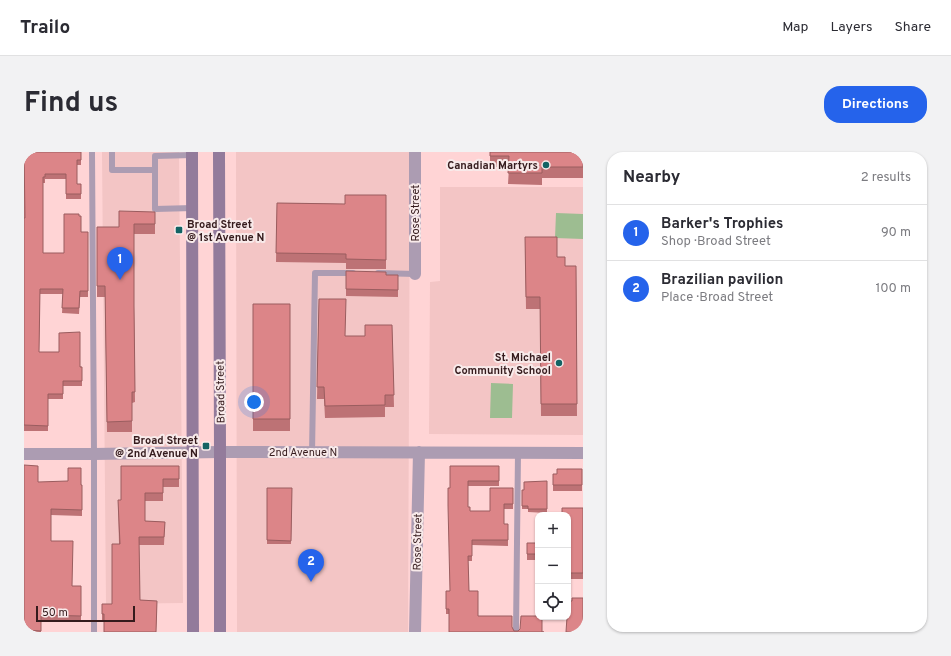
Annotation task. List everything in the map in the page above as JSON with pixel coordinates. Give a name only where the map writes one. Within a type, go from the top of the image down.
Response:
[{"type":"main road","name":"Broad Street","points":[[218,152],[220,632]]},
{"type":"main road","points":[[192,154],[193,632]]},
{"type":"street","name":"Rose Street","points":[[415,152],[415,274]]},
{"type":"street","name":"2nd Avenue N","points":[[24,454],[193,452],[583,453]]},
{"type":"street","name":"Rose Street","points":[[416,632],[419,452]]},
{"type":"lane","points":[[92,152],[94,632]]},
{"type":"lane","points":[[112,152],[112,170],[155,170]]},
{"type":"lane","points":[[192,154],[153,154],[155,170],[155,208],[193,208]]},
{"type":"lane","points":[[312,453],[315,273],[361,273]]},
{"type":"lane","points":[[369,273],[415,274]]},
{"type":"lane","points":[[516,632],[518,453]]},
{"type":"shaded area","points":[[102,152],[179,152],[183,603],[106,604]]},
{"type":"shaded area","points":[[236,152],[410,152],[408,632],[237,632]]},
{"type":"shaded area","points":[[440,187],[583,187],[583,435],[429,434],[430,282],[440,281]]},
{"type":"green space","points":[[556,213],[583,214],[583,239],[555,238]]},
{"type":"green space","points":[[491,383],[513,384],[512,418],[490,418]]},
{"type":"building","points":[[24,152],[81,152],[81,160],[77,160],[77,184],[81,184],[81,194],[66,194],[66,174],[45,174],[45,177],[43,177],[43,253],[64,253],[64,214],[79,214],[79,216],[81,216],[81,232],[88,232],[88,291],[80,291],[79,308],[62,308],[63,289],[40,289],[39,352],[59,352],[59,333],[80,332],[80,367],[82,367],[82,381],[63,381],[63,394],[48,394],[48,426],[24,425]]},
{"type":"building","name":"Canadian Martyrs","points":[[490,152],[583,152],[583,167],[542,167],[542,173],[508,173],[509,156],[490,156]]},
{"type":"building","points":[[345,195],[386,195],[386,260],[346,259],[346,254],[276,253],[277,203],[345,204]]},
{"type":"building","points":[[119,211],[155,212],[155,224],[134,224],[135,392],[132,392],[132,421],[107,422],[105,286],[97,286],[97,227],[119,227]]},
{"type":"building","name":"St. Michael Community School","points":[[525,237],[557,237],[557,257],[565,257],[565,266],[576,266],[577,404],[541,404],[540,297],[526,297]]},
{"type":"building","points":[[346,271],[386,272],[386,275],[398,275],[398,290],[346,289]]},
{"type":"building","points":[[319,299],[346,299],[345,336],[365,336],[365,325],[392,325],[394,395],[385,395],[385,405],[325,406],[324,387],[317,387]]},
{"type":"building","points":[[253,304],[290,304],[290,419],[253,419]]},
{"type":"building","points":[[24,465],[38,466],[38,482],[68,481],[68,468],[81,468],[82,510],[51,509],[51,541],[73,541],[72,586],[81,586],[81,616],[41,615],[41,631],[24,630]]},
{"type":"building","points":[[121,466],[179,466],[179,479],[163,479],[163,493],[145,493],[145,521],[165,522],[164,537],[139,537],[140,600],[157,601],[156,632],[104,632],[104,614],[102,614],[102,604],[112,604],[112,544],[120,544],[118,500],[121,500]]},
{"type":"building","points":[[450,466],[499,466],[499,481],[468,481],[468,507],[470,507],[470,511],[490,511],[490,488],[513,488],[513,504],[504,504],[504,524],[508,524],[508,540],[472,540],[472,556],[468,556],[469,591],[478,591],[478,616],[512,616],[512,627],[514,631],[518,631],[520,629],[521,616],[535,616],[535,620],[542,620],[542,632],[449,632],[449,609],[446,609],[446,591],[450,591],[448,488],[450,488]]},
{"type":"building","points":[[557,469],[582,469],[582,485],[553,485],[553,474],[557,474]]},
{"type":"building","points":[[547,481],[547,509],[528,509],[528,506],[522,506],[522,490],[524,490],[524,482]]},
{"type":"building","points":[[267,488],[292,488],[291,541],[267,540]]},
{"type":"building","points":[[562,508],[583,508],[583,573],[571,573],[571,512],[562,512]]},
{"type":"building","points":[[527,543],[535,543],[535,554],[527,554]]},
{"type":"building","points":[[572,598],[583,598],[583,632],[566,632],[567,620],[571,620]]},
{"type":"place","name":"Canadian Martyrs","points":[[546,165]]},
{"type":"place","name":"Broad Street @ 1st Avenue N","points":[[179,230]]},
{"type":"place","name":"Barker's Trophies","points":[[120,280]]},
{"type":"place","name":"St. Michael Community School","points":[[559,363]]},
{"type":"place","name":"Broad Street @ 2nd Avenue N","points":[[206,446]]},
{"type":"place","name":"Brazilian pavilion","points":[[311,582]]}]
